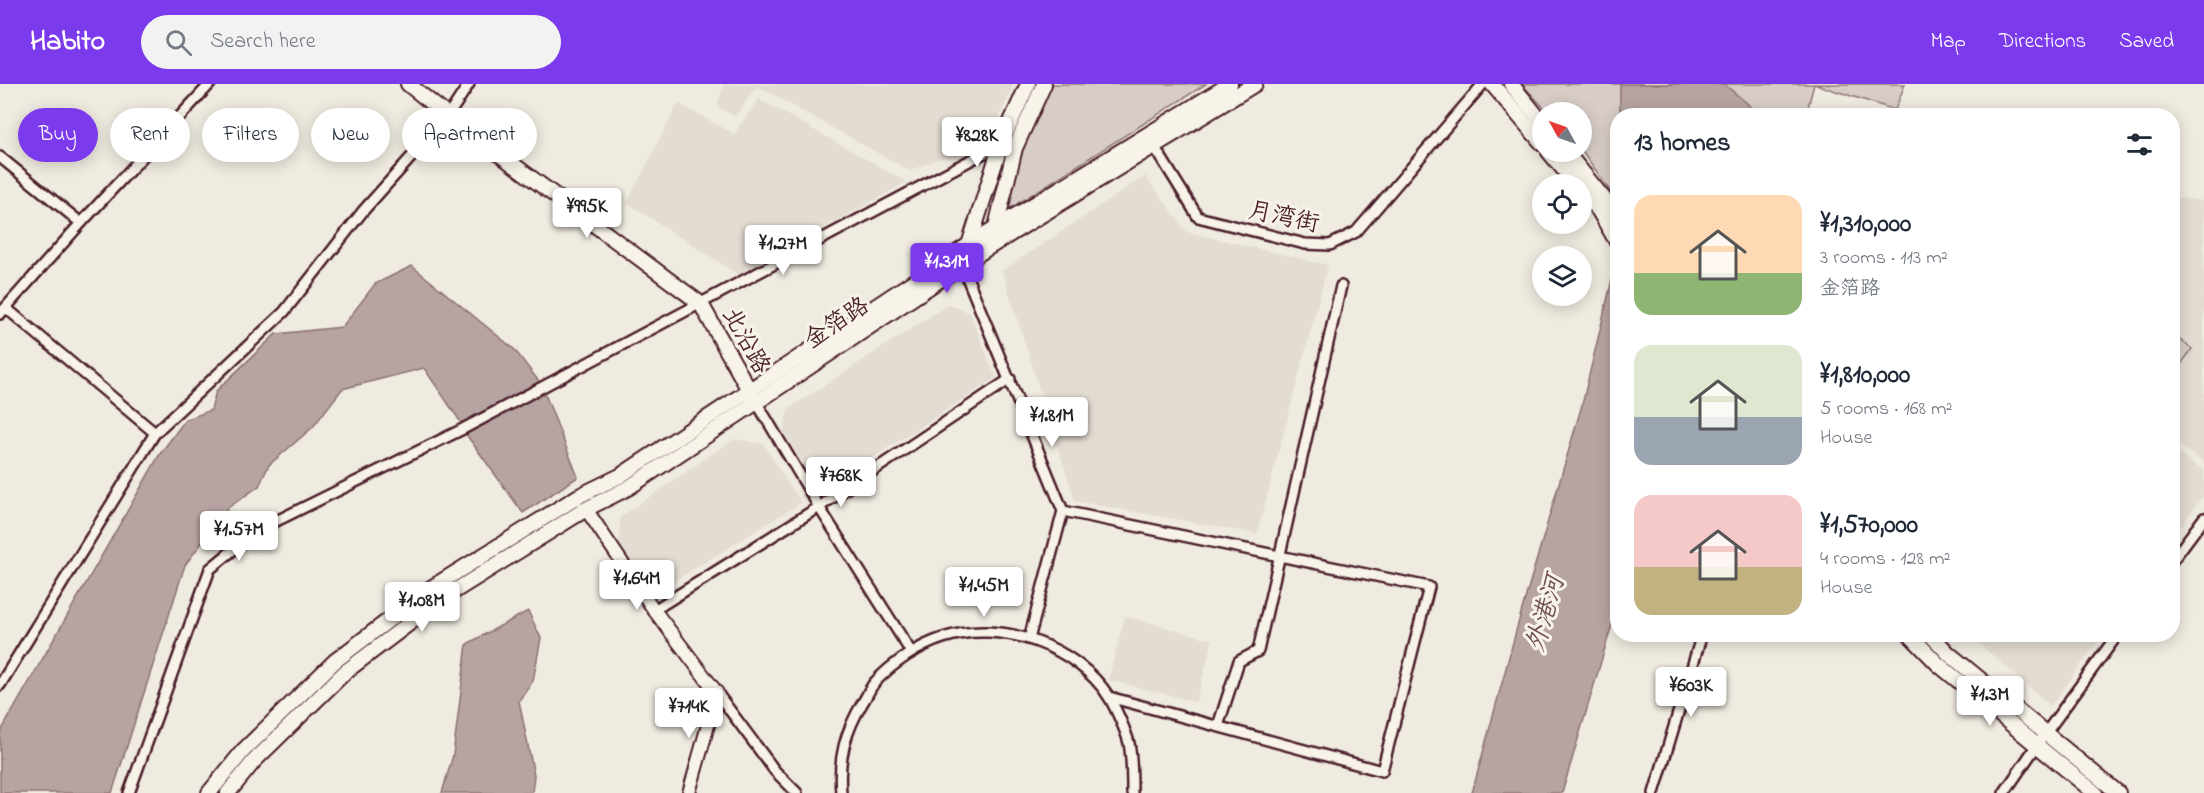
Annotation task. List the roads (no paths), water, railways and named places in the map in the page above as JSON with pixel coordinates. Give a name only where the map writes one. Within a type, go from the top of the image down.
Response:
[{"type":"main road","name":"北沿路","points":[[408,84],[438,108]]},
{"type":"main road","points":[[962,265],[1001,144],[1028,84]]},
{"type":"main road","points":[[986,249],[997,227],[1015,148],[1044,84]]},
{"type":"main road","name":"金箔路","points":[[753,397],[969,244],[1230,84]]},
{"type":"main road","name":"金箔路","points":[[624,482],[986,249],[1255,84]]},
{"type":"main road","points":[[1491,84],[1532,131]]},
{"type":"main road","points":[[1511,84],[1532,110]]},
{"type":"main road","name":"北沿路","points":[[510,162],[701,304],[753,397]]},
{"type":"main road","points":[[1557,162],[1568,174]]},
{"type":"main road","points":[[1573,162],[1601,205],[1610,226]]},
{"type":"main road","points":[[1592,198],[1610,213]]},
{"type":"main road","points":[[228,793],[254,761],[345,672],[440,600],[586,509],[624,482]]},
{"type":"main road","points":[[209,793],[243,751],[344,654],[431,588],[579,496],[624,482]]},
{"type":"main road","points":[[1917,642],[1938,664],[2094,793]]},
{"type":"main road","points":[[1938,642],[2118,793]]},
{"type":"street","points":[[155,433],[3,311],[210,84]]},
{"type":"street","points":[[453,108],[469,84]]},
{"type":"street","name":"月湾街","points":[[1154,146],[1198,217],[1305,244],[1330,245],[1356,232],[1483,84]]},
{"type":"street","points":[[129,793],[210,569],[256,531],[461,430],[1001,144]]},
{"type":"street","points":[[0,157],[81,223]]},
{"type":"street","points":[[0,685],[155,433],[284,312],[363,211],[407,162]]},
{"type":"street","points":[[962,265],[1063,511],[1029,639]]},
{"type":"street","points":[[1218,726],[1239,661],[1257,651],[1341,286]]},
{"type":"street","points":[[654,610],[819,507],[1010,379]]},
{"type":"street","points":[[753,397],[819,507],[911,652]]},
{"type":"street","points":[[586,509],[654,610],[775,771],[797,793]]},
{"type":"street","points":[[1063,511],[1429,587],[1382,771],[1109,697]]},
{"type":"street","points":[[2180,550],[2204,518]]},
{"type":"street","points":[[842,793],[839,770],[850,724],[874,683],[911,652],[944,638],[980,631],[1029,639],[1052,646],[1084,668],[1109,697],[1129,742],[1132,793]]},
{"type":"street","points":[[1654,793],[1700,642]]},
{"type":"street","points":[[2004,793],[2112,642]]},
{"type":"street","points":[[689,793],[717,693]]},
{"type":"water","points":[[1620,84],[1724,84],[1751,108],[1620,108]]},
{"type":"water","points":[[412,266],[514,349],[541,384],[578,477],[523,513],[468,437],[462,424],[424,368],[342,389],[313,427],[269,465],[259,486],[228,508],[185,565],[112,793],[0,793],[0,733],[160,454],[185,420],[211,410],[216,391],[276,334],[342,327],[375,284]]},
{"type":"water","name":"外港河","points":[[1610,288],[1610,632],[1562,793],[1472,793],[1521,613],[1582,405]]},
{"type":"water","points":[[528,611],[541,638],[533,681],[519,701],[534,775],[532,793],[442,793],[453,755],[467,644]]}]
